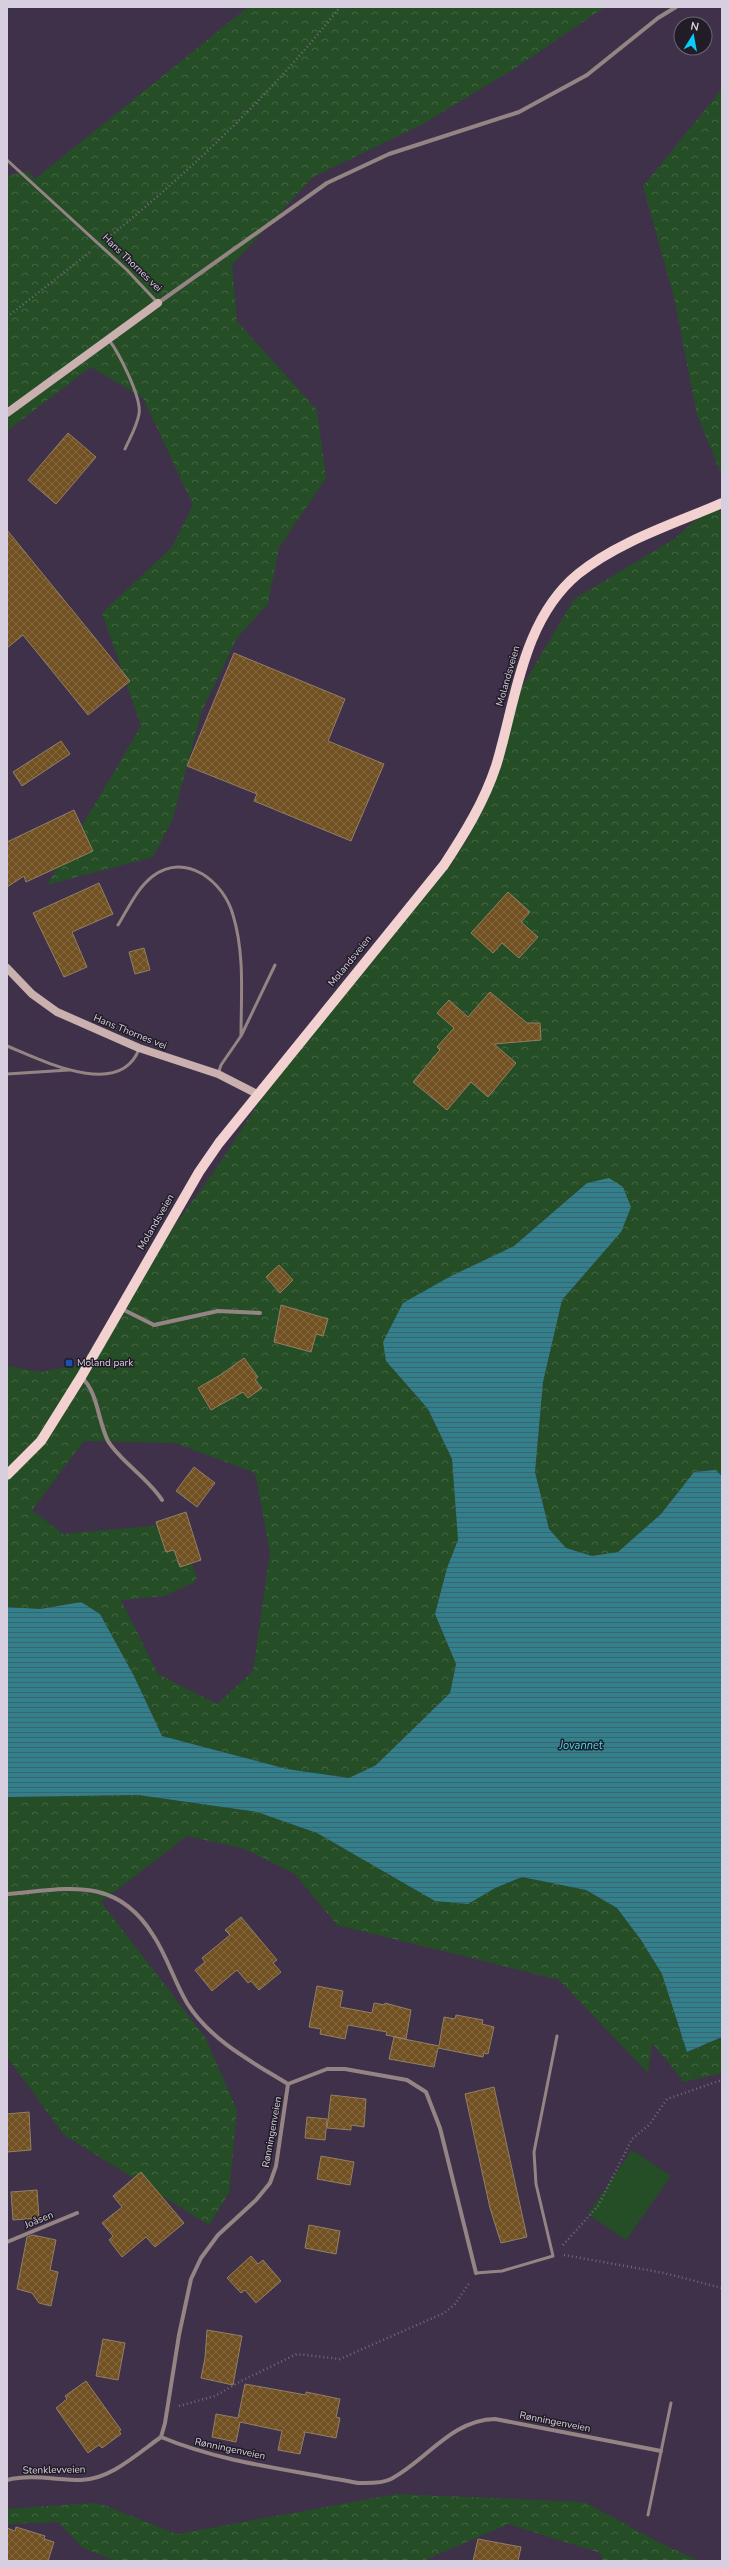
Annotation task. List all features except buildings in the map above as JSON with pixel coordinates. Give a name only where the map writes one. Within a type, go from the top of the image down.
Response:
[{"type":"main road","name":"Molandsveien","points":[[7,1475],[41,1441],[81,1377],[199,1172],[258,1094],[444,865],[470,824],[495,766],[530,644],[544,616],[557,596],[578,575],[601,558],[646,536],[722,504]]},
{"type":"street","points":[[158,303],[327,183],[389,154],[519,112],[587,75],[658,18],[676,7]]},
{"type":"street","name":"Hans Thornes vei","points":[[7,413],[158,303]]},
{"type":"street","name":"Hans Thornes vei","points":[[7,968],[32,994],[57,1012],[139,1048],[218,1074],[258,1094]]},
{"type":"street","points":[[120,1308],[154,1325],[218,1310],[260,1313]]},
{"type":"street","points":[[81,1377],[89,1384],[102,1428],[109,1443],[155,1489],[162,1500]]},
{"type":"street","name":"Rønningenveien","points":[[7,1894],[91,1889],[116,1897],[139,1915],[154,1935],[188,2004],[211,2032],[255,2064],[288,2084]]},
{"type":"street","name":"Rønningenveien","points":[[288,2084],[327,2069],[345,2069],[407,2080],[426,2092],[440,2128],[476,2273]]},
{"type":"street","name":"Rønningenveien","points":[[288,2084],[276,2166],[270,2183],[256,2200],[218,2235],[201,2258],[191,2279],[179,2335],[161,2437],[186,2447],[222,2456],[358,2483],[373,2483],[390,2479],[465,2424],[480,2419],[495,2419],[661,2451]]},
{"type":"street","name":"Joåsen","points":[[7,2242],[77,2213]]},
{"type":"street","name":"Stenklevveien","points":[[7,2480],[30,2478],[82,2480],[99,2476],[116,2468],[161,2437]]},
{"type":"lane","name":"Hans Thornes vei","points":[[7,160],[127,270],[158,303]]},
{"type":"lane","points":[[109,340],[114,347],[136,396],[139,414],[125,449]]},
{"type":"lane","points":[[118,925],[138,890],[153,876],[169,868],[184,866],[197,870],[216,884],[227,898],[234,916],[239,951],[241,1036]]},
{"type":"lane","points":[[218,1074],[221,1065],[241,1036],[275,965]]},
{"type":"lane","points":[[7,1046],[71,1070],[99,1075],[115,1074],[126,1068],[136,1055],[139,1048]]},
{"type":"lane","points":[[7,1074],[71,1070]]},
{"type":"lane","points":[[476,2273],[502,2271],[553,2256],[536,2184],[534,2152],[557,2036]]},
{"type":"lane","points":[[648,2515],[671,2403]]},
{"type":"path","points":[[101,243],[172,183],[258,99],[340,7]]},
{"type":"path","points":[[7,317],[95,248]]},
{"type":"path","points":[[553,2256],[598,2206],[632,2139],[649,2125],[667,2099],[722,2080]]},
{"type":"path","points":[[553,2256],[567,2255],[664,2273],[722,2288]]},
{"type":"path","points":[[167,2409],[215,2396],[243,2380],[297,2354],[340,2359],[444,2313],[455,2304],[476,2273]]},
{"type":"green space","points":[[248,7],[605,7],[517,67],[421,125],[313,177],[232,265],[237,321],[317,410],[326,478],[279,548],[268,604],[237,638],[202,711],[172,821],[153,857],[47,885],[141,726],[102,613],[172,547],[193,505],[143,398],[91,367],[7,431],[7,176],[27,171],[35,179]]},
{"type":"green space","points":[[722,89],[722,476],[697,415],[674,298],[643,186]]},
{"type":"green space","points":[[722,497],[722,1476],[715,1470],[694,1472],[661,1514],[618,1552],[592,1556],[566,1548],[549,1529],[535,1472],[543,1382],[562,1300],[621,1232],[587,1183],[514,1246],[451,1276],[386,1361],[428,1409],[452,1459],[458,1540],[447,1568],[435,1614],[456,1664],[450,1693],[376,1765],[349,1778],[287,1769],[162,1736],[134,1676],[100,1614],[81,1602],[40,1609],[7,1607],[7,1366],[42,1372],[81,1364],[145,1266],[215,1170],[280,1070],[467,840],[484,801],[519,692],[574,599],[674,539]],"holes":[[[84,1441],[175,1443],[255,1473],[270,1552],[253,1671],[217,1704],[158,1674],[121,1600],[164,1596],[197,1581],[181,1523],[63,1534],[32,1510]]]},
{"type":"green space","points":[[138,1795],[257,1812],[317,1833],[367,1860],[495,1888],[522,1877],[586,1890],[617,1908],[641,1940],[662,1974],[687,2052],[722,2037],[722,2073],[684,2082],[652,2043],[648,2073],[559,1980],[337,1925],[295,1874],[245,1849],[187,1836],[101,1902],[205,2037],[237,2110],[229,2193],[209,2225],[64,2135],[7,2057],[7,1797]]},
{"type":"green space","points":[[632,2150],[671,2176],[626,2240],[588,2214]]},
{"type":"green space","points":[[396,2494],[585,2502],[658,2542],[700,2561],[603,2561],[600,2553],[508,2524],[423,2561],[115,2561],[83,2548],[58,2522],[7,2524],[7,2509],[92,2503],[104,2505],[177,2534]]},
{"type":"water","name":"Jovannet","points":[[609,1178],[623,1187],[631,1207],[621,1232],[562,1300],[543,1382],[535,1472],[549,1529],[566,1548],[592,1556],[618,1552],[661,1514],[694,1472],[715,1470],[722,1476],[722,2037],[687,2052],[662,1974],[641,1940],[617,1908],[586,1890],[522,1877],[495,1888],[468,1904],[435,1901],[317,1833],[257,1812],[138,1795],[7,1797],[7,1607],[40,1609],[81,1602],[100,1614],[134,1676],[162,1736],[287,1769],[349,1778],[376,1765],[450,1693],[456,1664],[435,1614],[447,1568],[458,1540],[452,1459],[428,1409],[386,1361],[383,1342],[403,1303],[451,1276],[514,1246],[587,1183]]},
{"type":"place","name":"Moland park","points":[[69,1363]]}]
